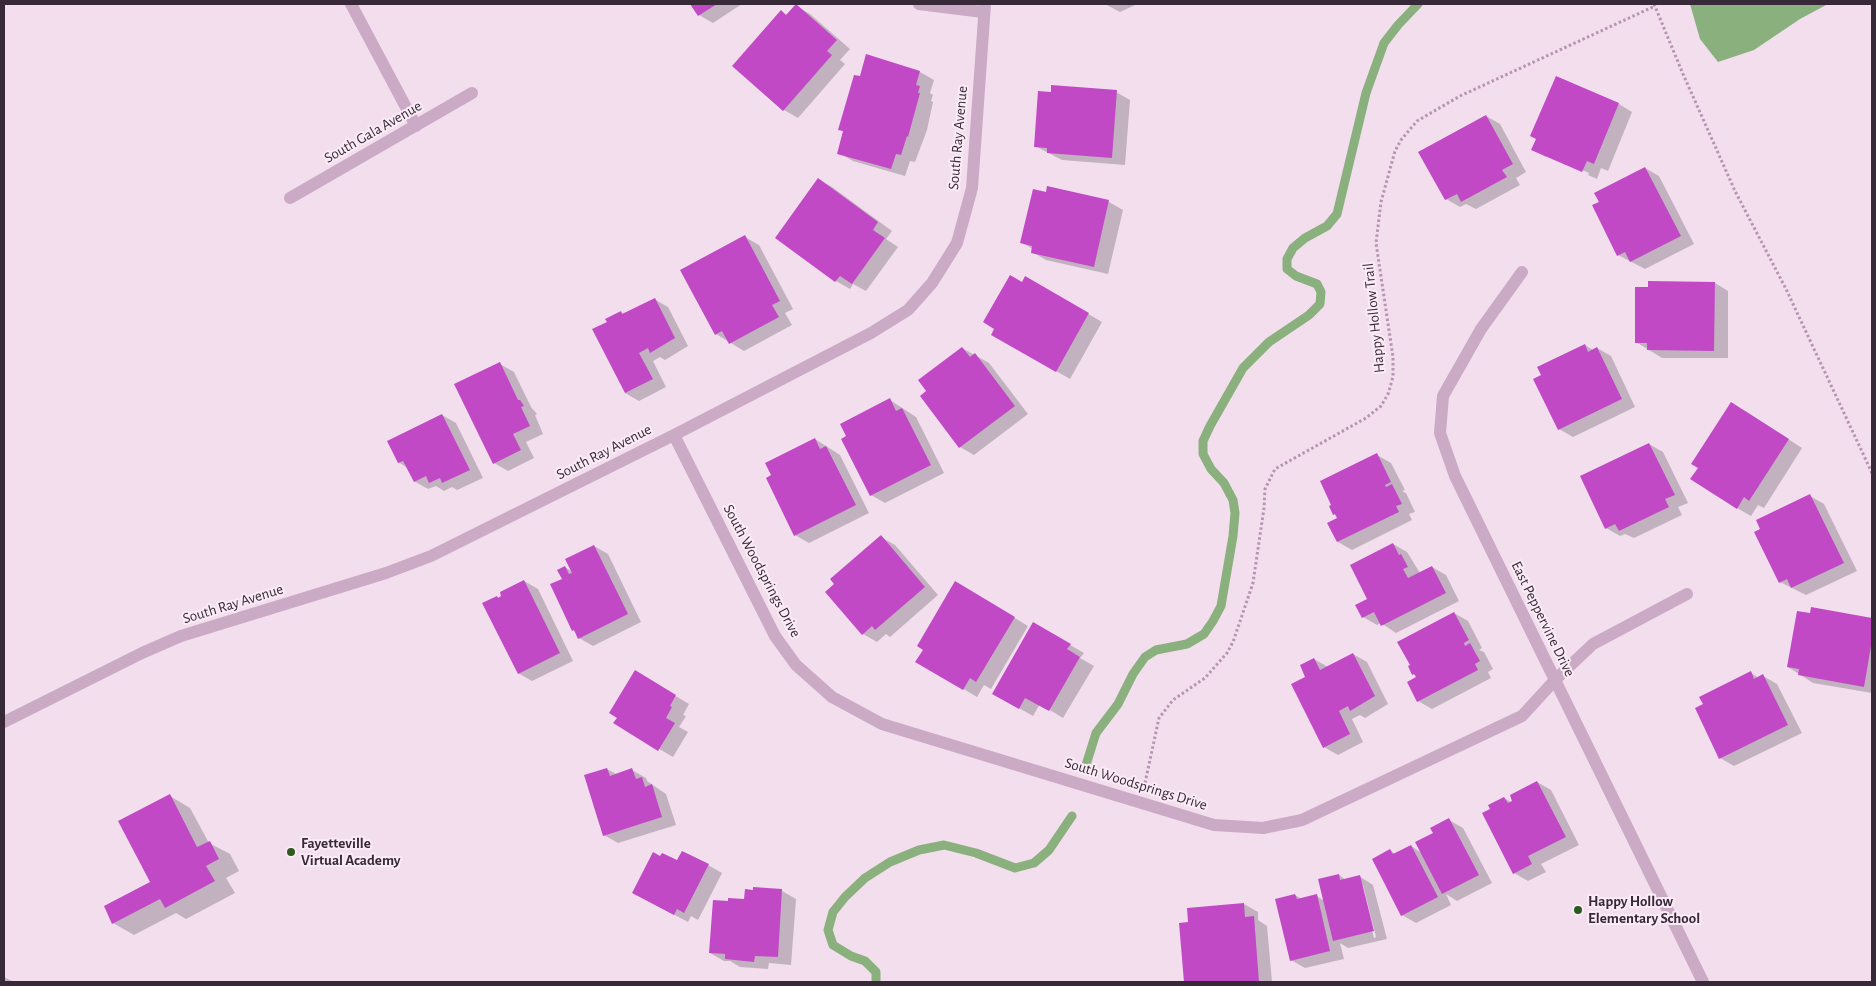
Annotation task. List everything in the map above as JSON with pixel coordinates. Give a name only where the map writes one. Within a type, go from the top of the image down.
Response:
[{"type":"street","points":[[351,4],[416,126]]},
{"type":"street","points":[[919,4],[984,8]]},
{"type":"street","name":"South Ray Avenue","points":[[4,722],[142,653],[181,636],[386,573],[431,556],[674,435],[871,333],[908,310],[932,284],[957,243],[972,188],[984,8]]},
{"type":"street","name":"South Gala Avenue","points":[[290,198],[472,94]]},
{"type":"street","name":"East Peppervine Drive","points":[[1522,272],[1481,329],[1443,396],[1440,432],[1455,476],[1703,982]]},
{"type":"street","name":"South Woodsprings Drive","points":[[674,435],[775,636],[796,665],[832,697],[882,724],[1214,825],[1263,828],[1302,820],[1522,716],[1555,680],[1593,644],[1687,594]]},
{"type":"path","points":[[1654,5],[1682,74],[1735,191],[1786,289],[1872,473]]},
{"type":"path","name":"Happy Hollow Trail","points":[[1140,803],[1159,718],[1174,700],[1204,678],[1227,653],[1233,642],[1253,583],[1265,490],[1270,477],[1275,469],[1284,463],[1366,418],[1381,406],[1388,394],[1392,377],[1393,357],[1376,242],[1381,202],[1395,151],[1401,140],[1417,121],[1460,96],[1654,5]]},
{"type":"shaded area","points":[[1690,4],[1828,4],[1800,19],[1754,50],[1718,62],[1700,39]]},
{"type":"building","points":[[690,4],[717,4],[698,16]]},
{"type":"building","points":[[796,4],[837,40],[827,51],[832,55],[783,111],[732,66],[781,10],[786,15]]},
{"type":"building","points":[[866,54],[920,71],[916,85],[920,86],[918,93],[920,93],[908,137],[901,155],[896,154],[891,169],[837,154],[843,131],[838,130],[854,75],[860,76]]},
{"type":"building","points":[[1556,76],[1619,103],[1594,164],[1587,161],[1582,172],[1531,150],[1536,139],[1530,136]]},
{"type":"building","points":[[1051,85],[1117,90],[1112,158],[1047,153],[1047,148],[1034,147],[1038,91],[1051,92]]},
{"type":"building","points":[[1486,115],[1513,164],[1502,170],[1507,177],[1461,202],[1457,194],[1445,200],[1418,152]]},
{"type":"building","points":[[1645,167],[1681,236],[1630,262],[1625,252],[1617,256],[1592,205],[1599,202],[1594,193]]},
{"type":"building","points":[[818,178],[878,222],[873,230],[885,238],[852,284],[840,276],[835,282],[775,238]]},
{"type":"building","points":[[1047,186],[1109,200],[1094,267],[1031,253],[1032,246],[1020,243],[1033,189],[1046,192]]},
{"type":"building","points":[[745,235],[780,301],[772,305],[779,317],[729,344],[722,331],[715,335],[680,270]]},
{"type":"building","points":[[1010,275],[1022,282],[1025,276],[1089,313],[1056,372],[991,335],[994,329],[983,322]]},
{"type":"building","points":[[1648,281],[1715,282],[1714,351],[1647,350],[1647,343],[1635,343],[1635,287],[1648,287]]},
{"type":"building","points":[[655,298],[675,338],[650,353],[648,348],[639,353],[653,379],[625,393],[592,329],[607,322],[605,319],[621,311],[622,314]]},
{"type":"building","points":[[1585,344],[1588,352],[1597,347],[1622,399],[1558,430],[1533,379],[1541,375],[1537,367]]},
{"type":"building","points":[[962,347],[970,357],[975,353],[1015,406],[959,448],[920,396],[926,391],[918,380]]},
{"type":"building","points":[[500,362],[518,400],[524,406],[521,407],[530,426],[513,434],[521,450],[493,464],[454,384]]},
{"type":"building","points":[[890,398],[896,411],[902,408],[931,465],[870,496],[841,439],[846,436],[840,424]]},
{"type":"building","points":[[1731,402],[1789,439],[1749,501],[1744,497],[1737,509],[1690,479],[1698,468],[1691,464]]},
{"type":"building","points":[[442,414],[470,470],[442,483],[440,478],[429,483],[426,476],[414,482],[403,461],[398,463],[387,441]]},
{"type":"building","points":[[815,438],[820,449],[826,446],[856,505],[794,536],[766,478],[771,475],[765,463]]},
{"type":"building","points":[[1649,443],[1675,495],[1665,499],[1669,507],[1619,531],[1615,524],[1605,529],[1580,476]]},
{"type":"building","points":[[1377,453],[1391,482],[1385,485],[1386,487],[1392,484],[1402,504],[1396,506],[1399,512],[1337,542],[1327,523],[1337,518],[1335,514],[1333,515],[1329,506],[1331,505],[1320,481]]},
{"type":"building","points":[[1810,494],[1844,563],[1791,588],[1787,579],[1779,583],[1754,532],[1760,529],[1756,520]]},
{"type":"building","points":[[881,535],[925,587],[875,630],[872,626],[862,635],[825,592],[834,584],[830,579]]},
{"type":"building","points":[[1393,543],[1408,567],[1403,569],[1408,578],[1432,566],[1446,593],[1381,626],[1374,612],[1362,618],[1355,605],[1367,599],[1350,565]]},
{"type":"building","points":[[594,545],[628,614],[578,639],[574,630],[572,631],[550,584],[562,579],[557,570],[565,566],[569,574],[572,573],[565,559]]},
{"type":"building","points":[[524,580],[560,653],[518,674],[482,603],[497,596],[498,598],[501,596],[500,592]]},
{"type":"building","points":[[955,581],[1015,617],[976,682],[970,678],[963,690],[915,662],[923,650],[917,646]]},
{"type":"building","points":[[1811,607],[1872,618],[1872,640],[1864,687],[1798,675],[1799,669],[1787,667],[1797,611],[1810,613]]},
{"type":"building","points":[[1454,612],[1469,640],[1464,643],[1465,646],[1470,643],[1480,661],[1475,664],[1478,670],[1417,702],[1407,682],[1416,677],[1414,674],[1412,675],[1408,666],[1410,665],[1397,642]]},
{"type":"building","points":[[1033,622],[1071,644],[1067,649],[1080,657],[1049,711],[1025,698],[1019,709],[992,694]]},
{"type":"building","points":[[1353,653],[1375,696],[1350,711],[1348,706],[1339,711],[1350,734],[1323,748],[1291,684],[1305,677],[1300,665],[1314,658],[1320,670]]},
{"type":"building","points":[[635,670],[676,695],[666,718],[675,723],[658,751],[613,723],[617,718],[609,713]]},
{"type":"building","points":[[1751,671],[1754,679],[1763,674],[1788,725],[1719,759],[1695,708],[1703,704],[1699,697]]},
{"type":"building","points":[[607,768],[610,776],[632,768],[636,779],[642,777],[645,787],[652,784],[662,817],[603,836],[584,775]]},
{"type":"building","points":[[1537,781],[1566,837],[1528,856],[1532,864],[1513,874],[1482,813],[1490,809],[1488,805],[1504,797],[1508,803],[1512,801],[1510,795]]},
{"type":"building","points":[[170,794],[197,847],[210,841],[219,859],[206,866],[215,881],[165,908],[160,899],[112,924],[104,906],[150,882],[118,821]]},
{"type":"building","points":[[1449,818],[1479,875],[1442,894],[1415,842],[1433,833],[1430,828]]},
{"type":"building","points":[[1411,845],[1438,897],[1401,916],[1372,859],[1390,849],[1393,854]]},
{"type":"building","points":[[682,851],[709,864],[684,913],[677,909],[674,915],[632,893],[653,852],[660,856],[662,853],[677,860]]},
{"type":"building","points":[[1339,874],[1340,880],[1360,875],[1374,931],[1333,941],[1318,879]]},
{"type":"building","points":[[753,887],[782,889],[778,957],[755,956],[754,962],[725,959],[725,954],[709,953],[713,900],[728,901],[728,898],[744,899],[745,889],[753,890]]},
{"type":"building","points":[[1295,894],[1297,899],[1317,894],[1330,951],[1290,961],[1275,899]]},
{"type":"building","points":[[1244,903],[1245,917],[1254,916],[1259,982],[1184,982],[1179,923],[1188,922],[1187,908]]},
{"type":"waterway","points":[[1086,765],[1096,733],[1118,704],[1133,674],[1145,657],[1156,650],[1187,644],[1204,634],[1221,606],[1235,513],[1233,500],[1224,483],[1211,469],[1203,454],[1203,441],[1243,368],[1269,342],[1309,315],[1320,304],[1321,292],[1317,284],[1296,276],[1287,269],[1287,259],[1293,248],[1305,238],[1327,226],[1337,214],[1366,93],[1384,43],[1418,4]]},
{"type":"waterway","points":[[876,982],[876,972],[865,961],[851,956],[833,945],[828,930],[833,912],[845,897],[865,878],[890,862],[919,850],[944,845],[976,853],[1015,868],[1034,863],[1049,850],[1072,816]]},
{"type":"place","name":"Fayetteville Virtual Academy","points":[[291,852]]},
{"type":"place","name":"Happy Hollow Elementary School","points":[[1578,910]]}]
